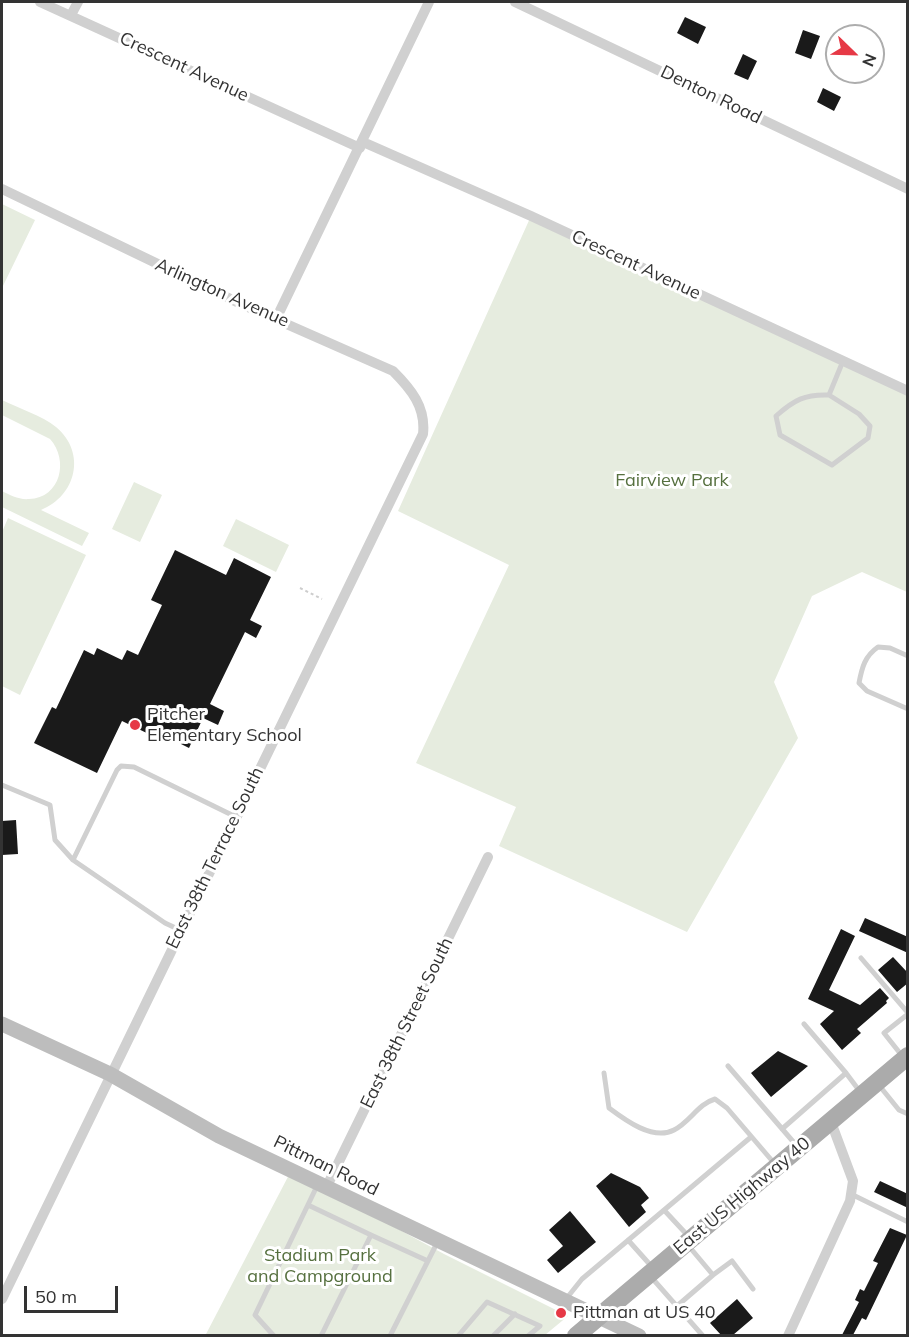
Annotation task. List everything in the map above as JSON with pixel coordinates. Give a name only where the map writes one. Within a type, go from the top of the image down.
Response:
[{"type":"main road","name":"East US Highway 40","points":[[576,1335],[906,1058]]},
{"type":"street","name":"Crescent Avenue","points":[[40,2],[361,145],[531,216],[908,391]]},
{"type":"street","points":[[71,15],[78,2]]},
{"type":"street","points":[[276,319],[429,2]]},
{"type":"street","name":"Denton Road","points":[[515,2],[908,189]]},
{"type":"street","name":"Arlington Avenue","points":[[2,189],[241,304],[393,371],[411,389],[423,417]]},
{"type":"street","name":"East 38th Terrace South","points":[[2,1299],[423,434],[423,417]]},
{"type":"street","name":"East 38th Street South","points":[[322,1186],[488,857]]},
{"type":"street","name":"Pittman Road","points":[[2,1024],[110,1074],[219,1137],[639,1335]]},
{"type":"street","points":[[788,1335],[850,1201],[852,1181],[831,1122]]},
{"type":"lane","points":[[830,395],[843,361]]},
{"type":"lane","points":[[811,394],[830,395],[859,414],[870,426],[868,438],[832,465],[780,435],[776,416],[790,404],[811,394]]},
{"type":"lane","points":[[908,656],[890,648],[878,647],[870,653],[862,667],[859,683],[867,692],[908,709]]},
{"type":"lane","points":[[73,860],[117,770],[122,766],[134,767],[236,817]]},
{"type":"lane","points":[[2,785],[50,805],[55,840],[73,860],[165,923],[180,930]]},
{"type":"lane","points":[[861,958],[908,1013],[884,1033],[906,1058]]},
{"type":"lane","points":[[804,1024],[862,1095]]},
{"type":"lane","points":[[728,1066],[799,1148]]},
{"type":"lane","points":[[604,1073],[609,1108],[639,1128],[654,1131],[674,1130],[706,1102],[715,1099],[727,1108],[777,1167]]},
{"type":"lane","points":[[782,1129],[846,1073]]},
{"type":"lane","points":[[877,1083],[899,1110],[908,1114]]},
{"type":"lane","points":[[564,1301],[582,1279],[751,1137]]},
{"type":"lane","points":[[273,1335],[255,1315],[308,1205],[322,1186]]},
{"type":"lane","points":[[851,1194],[908,1222]]},
{"type":"lane","points":[[308,1205],[428,1261]]},
{"type":"lane","points":[[664,1210],[713,1275]]},
{"type":"lane","points":[[321,1335],[371,1235]]},
{"type":"lane","points":[[628,1240],[677,1306],[704,1335]]},
{"type":"lane","points":[[390,1335],[438,1241]]},
{"type":"lane","points":[[677,1306],[732,1261],[753,1289]]},
{"type":"lane","points":[[458,1335],[488,1302],[540,1326],[528,1335]]},
{"type":"lane","points":[[493,1335],[515,1314]]},
{"type":"path","points":[[300,588],[322,599]]},
{"type":"green space","points":[[2,204],[35,220],[2,288]]},
{"type":"green space","name":"Fairview Park","points":[[531,216],[907,391],[907,592],[862,572],[812,596],[774,682],[798,738],[687,932],[499,846],[516,807],[416,763],[509,565],[398,511]]},
{"type":"green space","points":[[2,400],[44,419],[66,437],[72,449],[73,473],[62,495],[41,510],[89,533],[82,546],[2,507],[2,491],[25,499],[40,497],[48,492],[55,485],[60,467],[56,448],[50,439],[2,415]]},
{"type":"green space","points":[[134,482],[162,495],[140,542],[112,529]]},
{"type":"green space","points":[[8,518],[86,555],[20,695],[2,686],[2,532]]},
{"type":"green space","points":[[236,519],[289,545],[276,572],[223,546]]},
{"type":"green space","name":"Stadium Park and Campground","points":[[291,1171],[444,1254],[568,1316],[545,1335],[205,1336]]},
{"type":"building","points":[[685,17],[706,27],[698,44],[677,33]]},
{"type":"building","points":[[803,30],[820,36],[811,59],[795,53]]},
{"type":"building","points":[[743,54],[757,61],[748,80],[734,74]]},
{"type":"building","points":[[823,88],[841,97],[834,111],[817,102]]},
{"type":"building","points":[[175,550],[226,575],[234,558],[271,577],[250,620],[262,626],[256,638],[245,632],[210,704],[224,711],[218,725],[203,718],[189,748],[163,735],[161,740],[122,721],[97,773],[34,743],[52,707],[56,709],[84,650],[94,655],[97,648],[122,660],[127,650],[138,655],[162,605],[151,600]]},
{"type":"building","points":[[16,820],[18,854],[2,855],[2,821]]},
{"type":"building","points":[[865,918],[908,937],[908,953],[859,931]]},
{"type":"building","points":[[841,929],[855,936],[829,990],[860,1005],[880,988],[889,998],[887,1003],[857,1029],[861,1033],[842,1050],[820,1024],[834,1011],[808,999]]},
{"type":"building","points":[[893,957],[908,973],[908,983],[897,992],[878,970]]},
{"type":"building","points":[[778,1051],[808,1066],[771,1097],[751,1073]]},
{"type":"building","points":[[611,1173],[640,1187],[649,1198],[641,1205],[646,1212],[629,1227],[596,1186]]},
{"type":"building","points":[[880,1181],[908,1194],[908,1208],[874,1192]]},
{"type":"building","points":[[570,1211],[596,1242],[558,1273],[547,1260],[563,1246],[549,1230]]},
{"type":"building","points":[[890,1228],[907,1235],[866,1320],[862,1318],[853,1335],[842,1335],[859,1302],[855,1300],[860,1289],[864,1291],[878,1263],[873,1261]]},
{"type":"building","points":[[737,1299],[753,1318],[733,1335],[721,1335],[710,1323]]},
{"type":"place","name":"Pitcher Elementary School","points":[[135,725]]},
{"type":"place","name":"Pittman at US 40","points":[[561,1313]]}]
